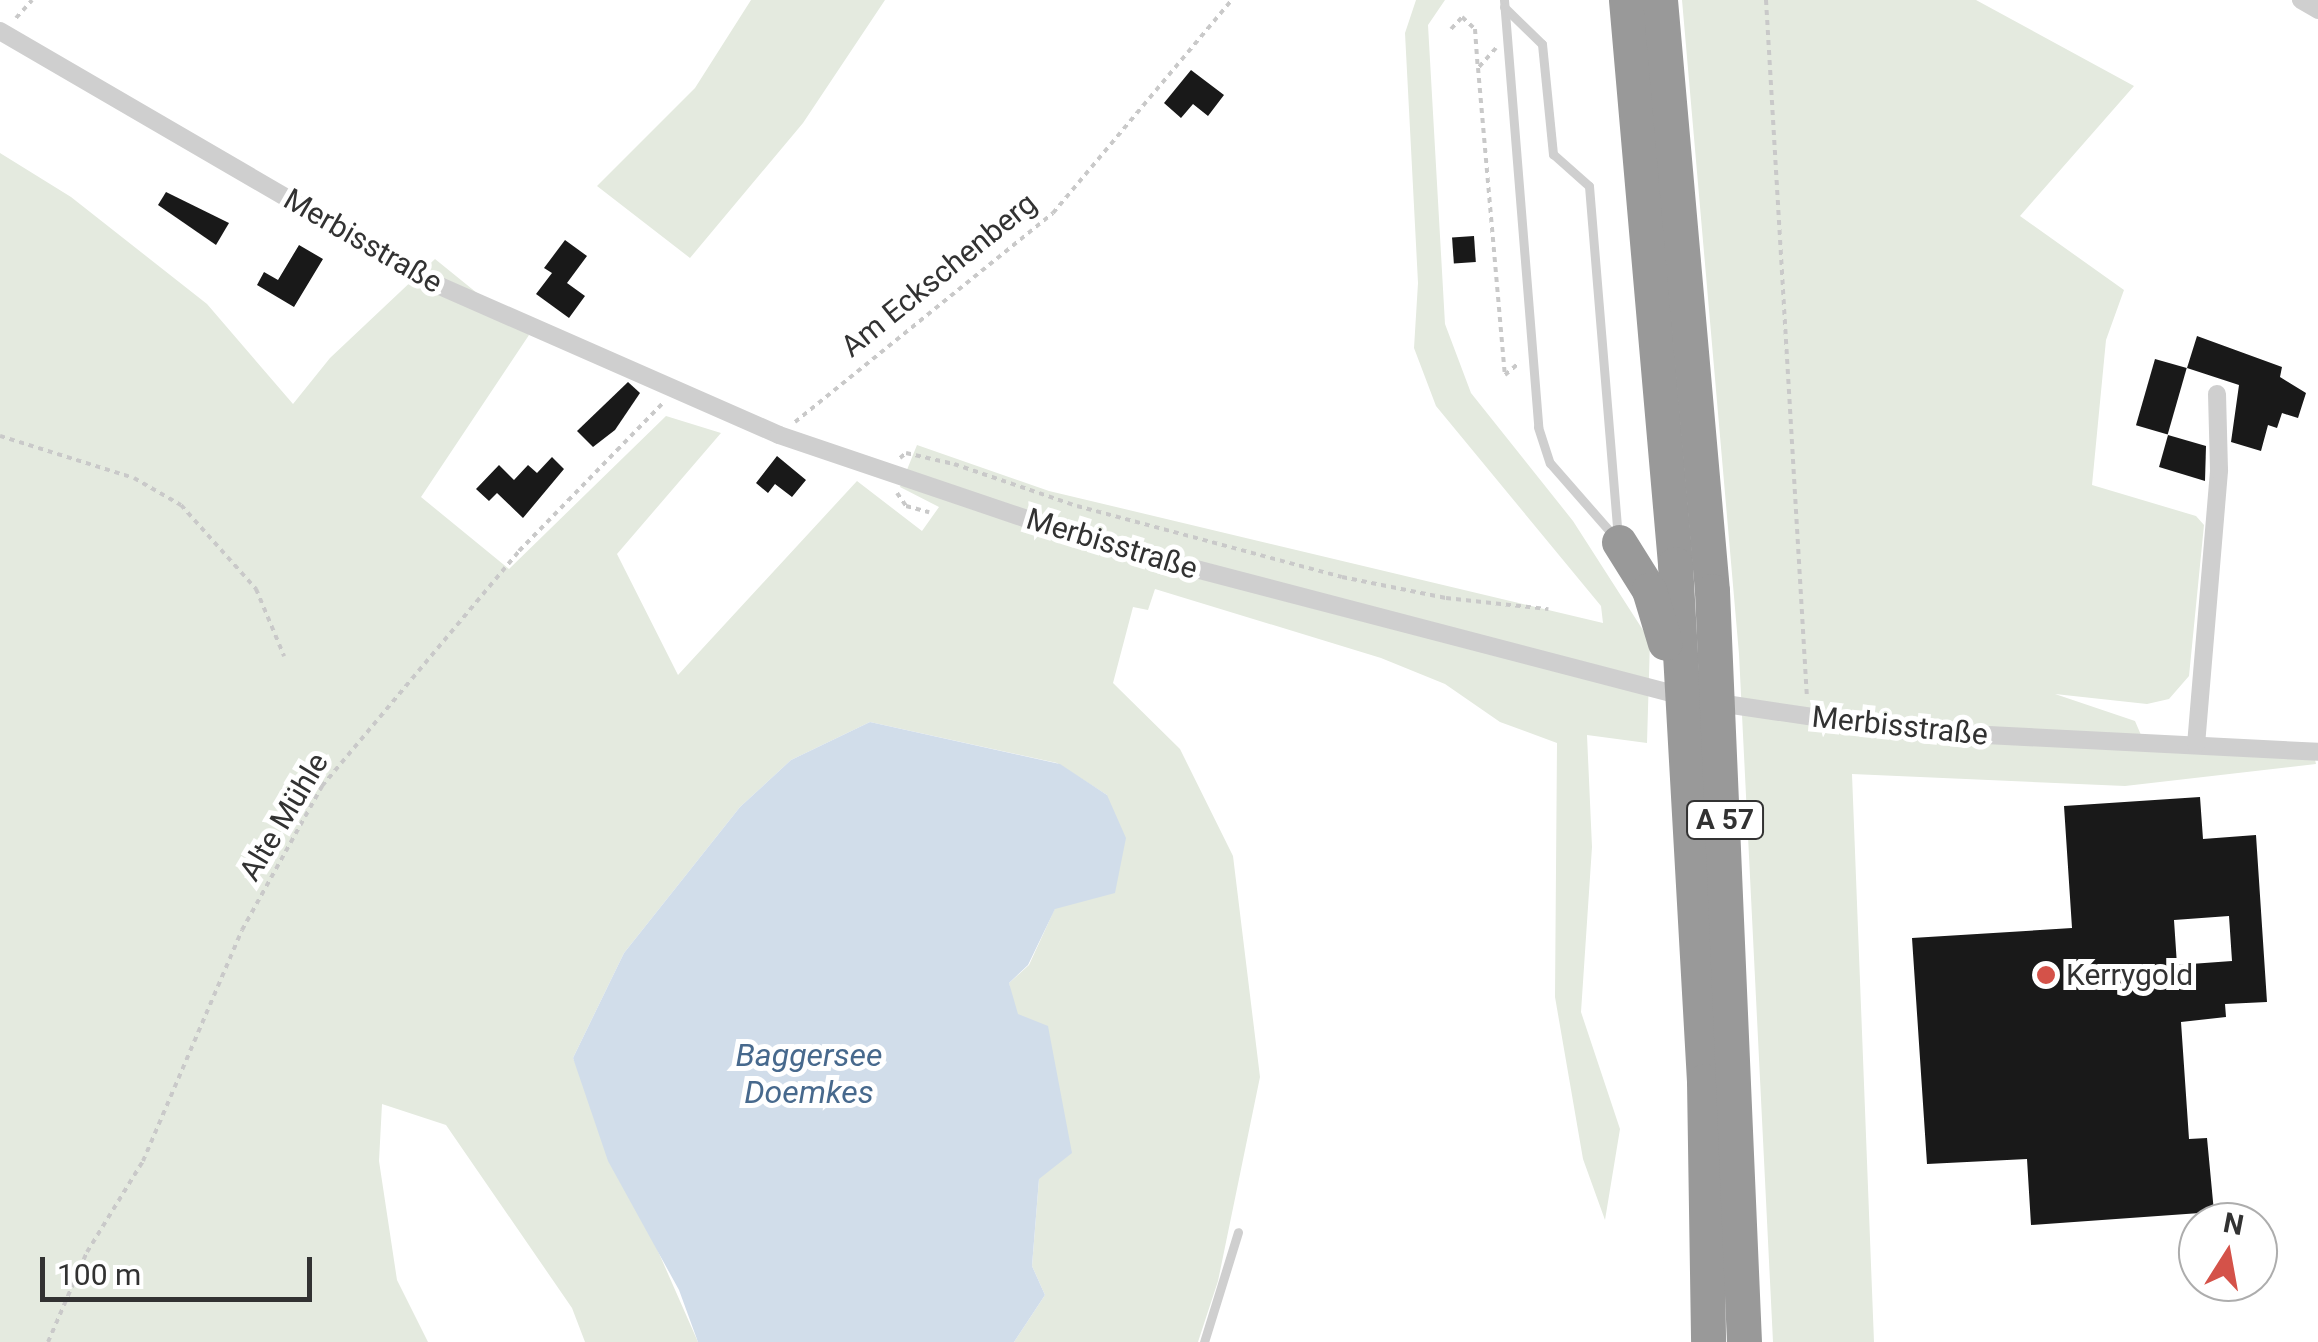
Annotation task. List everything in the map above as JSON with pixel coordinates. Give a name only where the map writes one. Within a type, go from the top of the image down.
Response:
[{"type":"highway","name":"A 57","points":[[1626,0],[1675,564],[1704,1081],[1708,1342]]},
{"type":"highway","name":"A 57","points":[[1660,0],[1713,610],[1744,1342]]},
{"type":"highway","points":[[1619,542],[1662,622],[1686,807]]},
{"type":"street","points":[[2301,0],[2318,10]]},
{"type":"street","name":"Merbisstraße","points":[[1,32],[433,283],[779,435],[1104,545],[1637,688],[1806,718],[1908,731],[2318,752]]},
{"type":"street","points":[[2196,744],[2219,470],[2217,394]]},
{"type":"lane","points":[[1504,4],[1538,427],[1550,462],[1619,542]]},
{"type":"lane","points":[[1504,4],[1542,44],[1553,154],[1588,186],[1619,542]]},
{"type":"lane","points":[[1204,1342],[1238,1232]]},
{"type":"path","points":[[1,32],[32,0]]},
{"type":"path","name":"Am Eckschenberg","points":[[779,435],[1052,213],[1232,0]]},
{"type":"path","points":[[1766,0],[1804,568],[1806,718]]},
{"type":"path","points":[[1451,28],[1462,17],[1474,29],[1505,375],[1532,352]]},
{"type":"path","points":[[1478,68],[1506,37]]},
{"type":"path","points":[[1493,240],[1520,239]]},
{"type":"path","name":"Alte Mühle","points":[[48,1342],[87,1252],[142,1161],[227,962],[322,786],[519,550],[674,392]]},
{"type":"path","points":[[0,436],[134,478],[181,505],[256,589],[284,656]]},
{"type":"path","points":[[929,512],[906,506],[886,469],[906,453],[1342,577],[1446,598],[1548,609]]},
{"type":"shaded area","points":[[751,0],[885,0],[803,123],[690,258],[597,186],[695,88]]},
{"type":"shaded area","points":[[1416,0],[1445,0],[1428,25],[1445,324],[1471,393],[1573,521],[1650,641],[1647,743],[1587,735],[1592,847],[1581,1012],[1620,1129],[1605,1220],[1583,1159],[1555,997],[1557,743],[1500,722],[1445,684],[1381,658],[1155,589],[1148,610],[1133,607],[1113,683],[1180,749],[1233,856],[1260,1077],[1218,1281],[1198,1342],[1014,1342],[1045,1295],[1032,1266],[1039,1179],[1009,983],[1029,965],[1107,795],[1057,763],[870,722],[791,760],[740,807],[624,953],[573,1058],[698,1342],[585,1342],[572,1308],[446,1125],[382,1104],[379,1161],[397,1280],[428,1342],[0,1342],[0,153],[71,197],[207,304],[293,404],[330,358],[435,259],[529,335],[421,497],[509,569],[666,416],[721,433],[617,554],[678,675],[857,481],[922,531],[939,507],[900,487],[917,445],[1049,491],[1603,623],[1601,606],[1436,406],[1414,348],[1418,283],[1405,33]]},
{"type":"shaded area","points":[[1682,0],[1976,0],[2134,86],[2020,216],[2124,290],[2106,340],[2092,485],[2196,516],[2204,525],[2189,676],[2169,699],[2147,704],[2055,694],[2135,721],[2141,735],[2314,755],[2316,764],[2125,786],[1852,774],[1874,1342],[1773,1342],[1739,654]]},
{"type":"water","name":"Baggersee Doemkes","points":[[870,722],[1060,764],[1107,795],[1126,838],[1115,893],[1055,909],[1028,965],[1009,983],[1018,1014],[1048,1026],[1072,1153],[1039,1179],[1032,1266],[1045,1295],[1014,1342],[698,1342],[679,1290],[608,1161],[573,1058],[624,953],[740,807],[791,760]]},
{"type":"building","points":[[1191,70],[1224,95],[1208,116],[1193,104],[1181,118],[1164,103]]},
{"type":"building","points":[[166,192],[229,223],[216,245],[158,205]]},
{"type":"building","points":[[1474,236],[1476,262],[1454,263],[1452,238]]},
{"type":"building","points":[[565,240],[587,256],[567,283],[585,296],[569,318],[536,294],[552,273],[544,268]]},
{"type":"building","points":[[299,245],[323,259],[294,307],[257,285],[264,272],[278,280]]},
{"type":"building","points":[[2197,336],[2282,367],[2280,377],[2306,393],[2298,418],[2282,413],[2277,428],[2268,425],[2261,451],[2231,442],[2239,385],[2187,368]]},
{"type":"building","points":[[2155,359],[2187,368],[2168,434],[2136,425]]},
{"type":"building","points":[[628,382],[640,393],[615,430],[593,447],[577,431]]},
{"type":"building","points":[[2168,435],[2206,446],[2205,481],[2159,467]]},
{"type":"building","points":[[777,456],[806,480],[792,497],[775,484],[768,493],[756,483]]},
{"type":"building","points":[[552,457],[564,469],[523,518],[497,493],[489,501],[476,489],[499,465],[514,480],[528,465],[537,473]]},
{"type":"building","name":"Kerrygold","points":[[2200,797],[2203,839],[2256,835],[2267,1002],[2225,1004],[2226,1017],[2181,1022],[2189,1139],[2207,1138],[2213,1202],[2178,1202],[2178,1215],[2031,1225],[2027,1159],[1927,1164],[1912,938],[2072,928],[2064,806]],"holes":[[[2229,916],[2232,961],[2177,965],[2174,920]]]},
{"type":"place","name":"Kerrygold","points":[[2046,975]]}]
